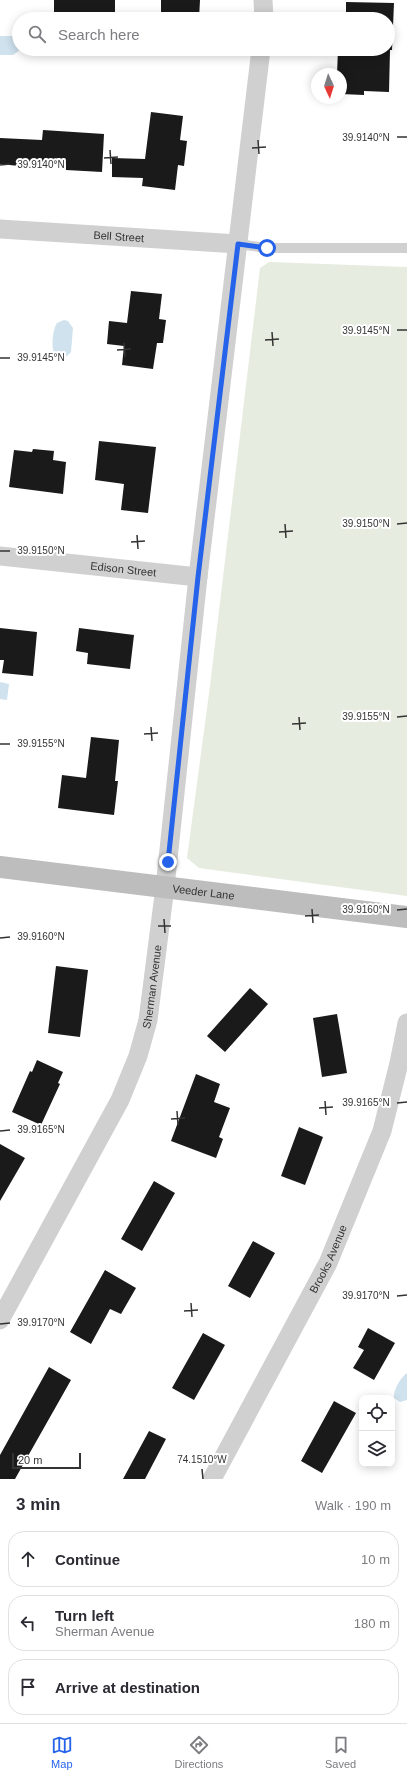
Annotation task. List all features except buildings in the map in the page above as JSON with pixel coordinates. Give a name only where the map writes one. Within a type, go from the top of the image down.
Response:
[{"type":"street","points":[[263,0],[264,12]]},
{"type":"street","name":"Sherman Avenue","points":[[0,1320],[120,1100],[138,1056],[148,1020],[165,887],[198,577],[260,56]]},
{"type":"street","name":"Bell Street","points":[[0,229],[238,244]]},
{"type":"street","name":"Edison Street","points":[[0,556],[198,577]]},
{"type":"street","name":"Veeder Lane","points":[[0,867],[407,917]]},
{"type":"street","name":"Brooks Avenue","points":[[212,1479],[328,1263],[382,1131],[399,1063],[407,1023]]},
{"type":"lane","points":[[238,244],[267,248],[407,248]]},
{"type":"shaded area","points":[[269,262],[407,267],[407,896],[199,868],[187,858],[210,686],[260,268]]},
{"type":"water","points":[[0,36],[12,36],[12,55],[0,55]]},
{"type":"water","points":[[64,320],[68,321],[73,328],[71,352],[67,356],[60,358],[55,355],[53,338],[54,329],[57,323]]},
{"type":"water","points":[[0,682],[9,684],[7,700],[0,699]]},
{"type":"water","points":[[407,1373],[407,1400],[400,1402],[395,1399],[394,1395],[396,1388]]},
{"type":"route","points":[[168,862],[198,577],[238,244],[267,248]]}]
